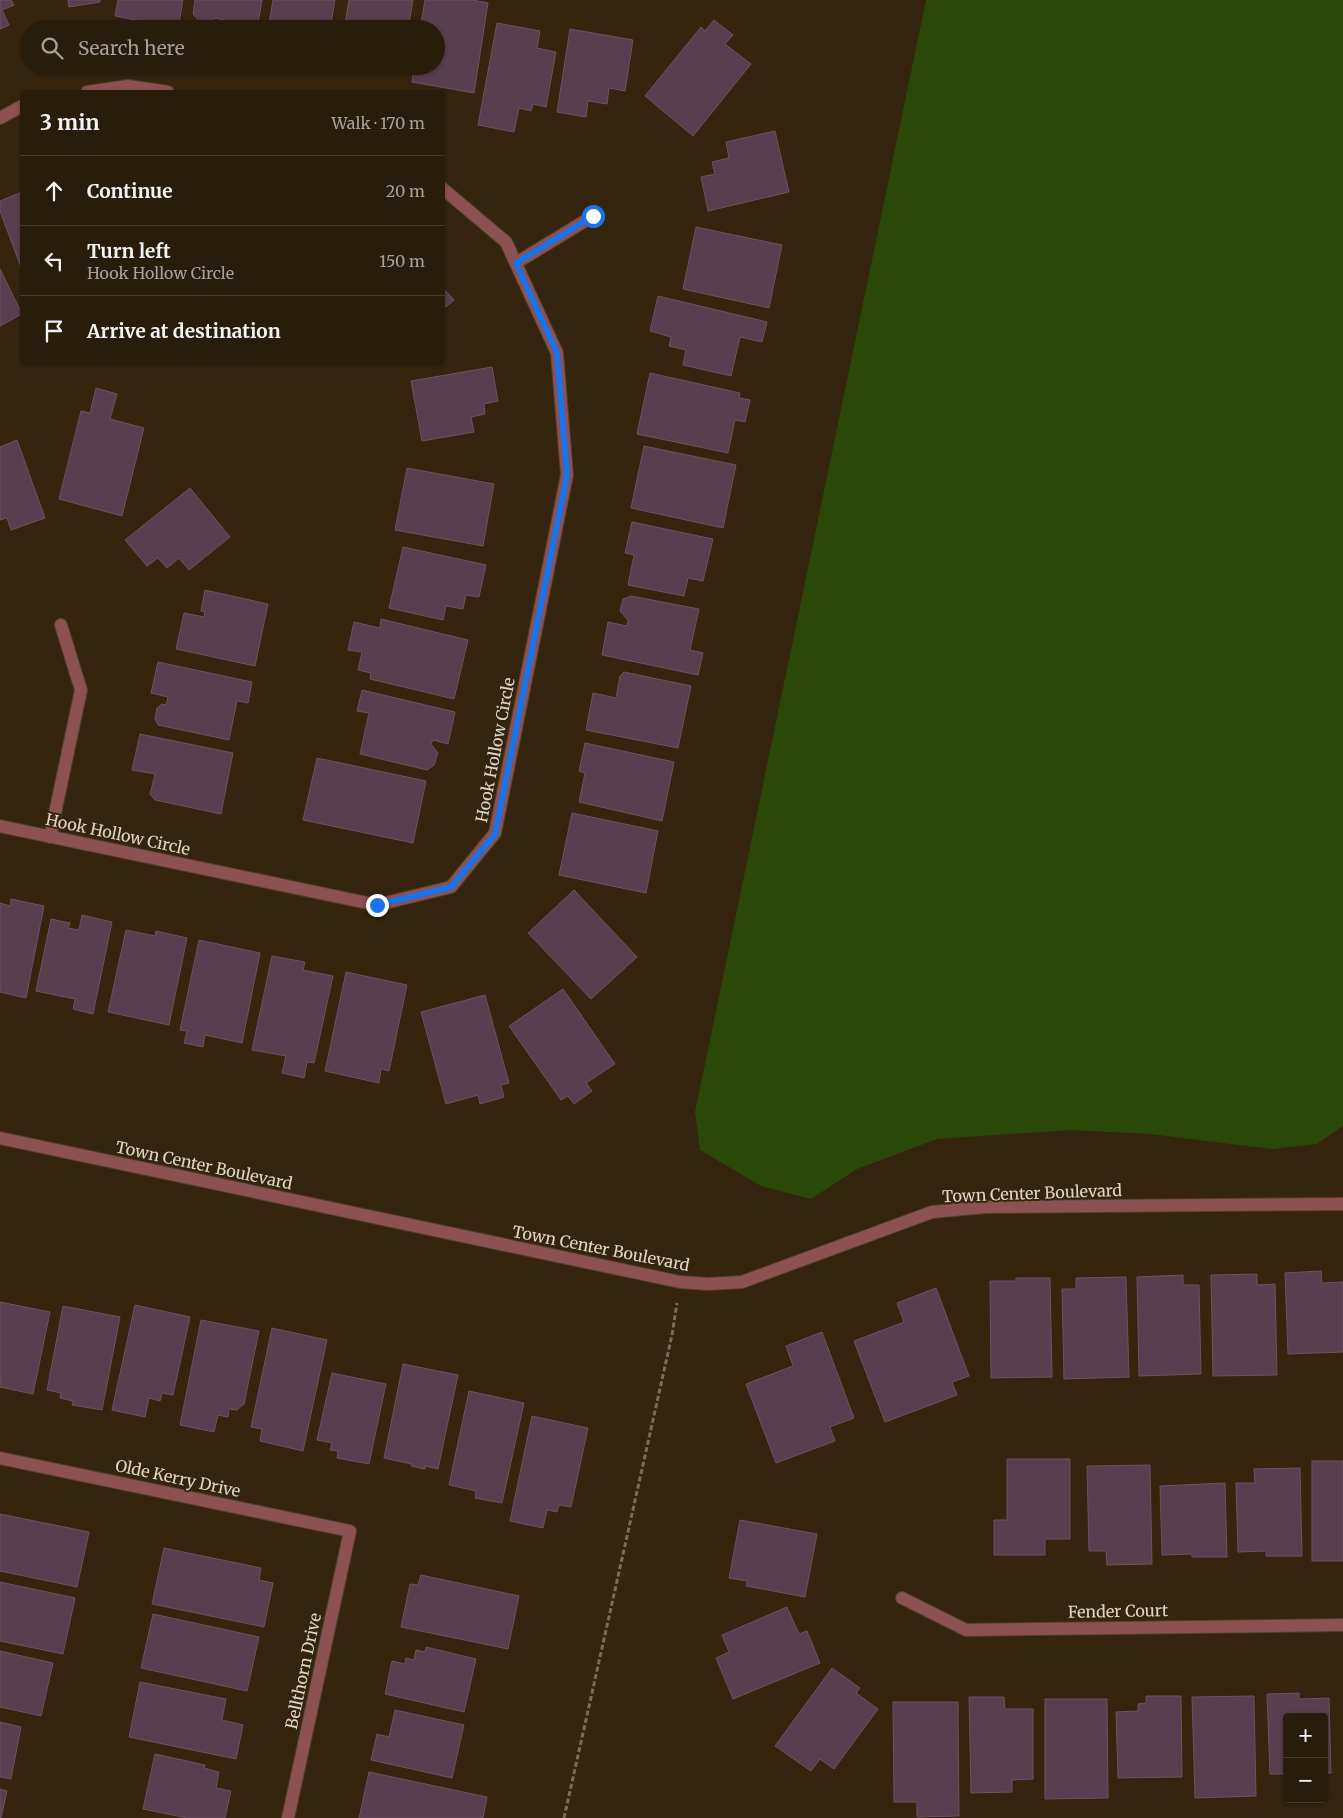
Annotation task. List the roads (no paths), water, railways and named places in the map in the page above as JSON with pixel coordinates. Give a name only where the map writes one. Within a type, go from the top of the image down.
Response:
[{"type":"street","points":[[101,90],[128,86],[155,90]]},
{"type":"street","points":[[0,118],[20,107]]},
{"type":"street","name":"Hook Hollow Circle","points":[[0,826],[377,905],[451,887],[495,834],[567,475],[557,353],[506,242],[445,191]]},
{"type":"street","points":[[516,263],[593,216]]},
{"type":"street","points":[[50,837],[81,690],[61,625]]},
{"type":"street","name":"Town Center Boulevard","points":[[0,1138],[680,1282],[708,1284],[742,1282],[932,1212],[986,1207],[1343,1204]]},
{"type":"street","name":"Olde Kerry Drive","points":[[0,1458],[350,1531]]},
{"type":"street","name":"Bellthorn Drive","points":[[288,1818],[350,1531]]},
{"type":"street","name":"Fender Court","points":[[902,1598],[966,1630],[1343,1625]]}]
